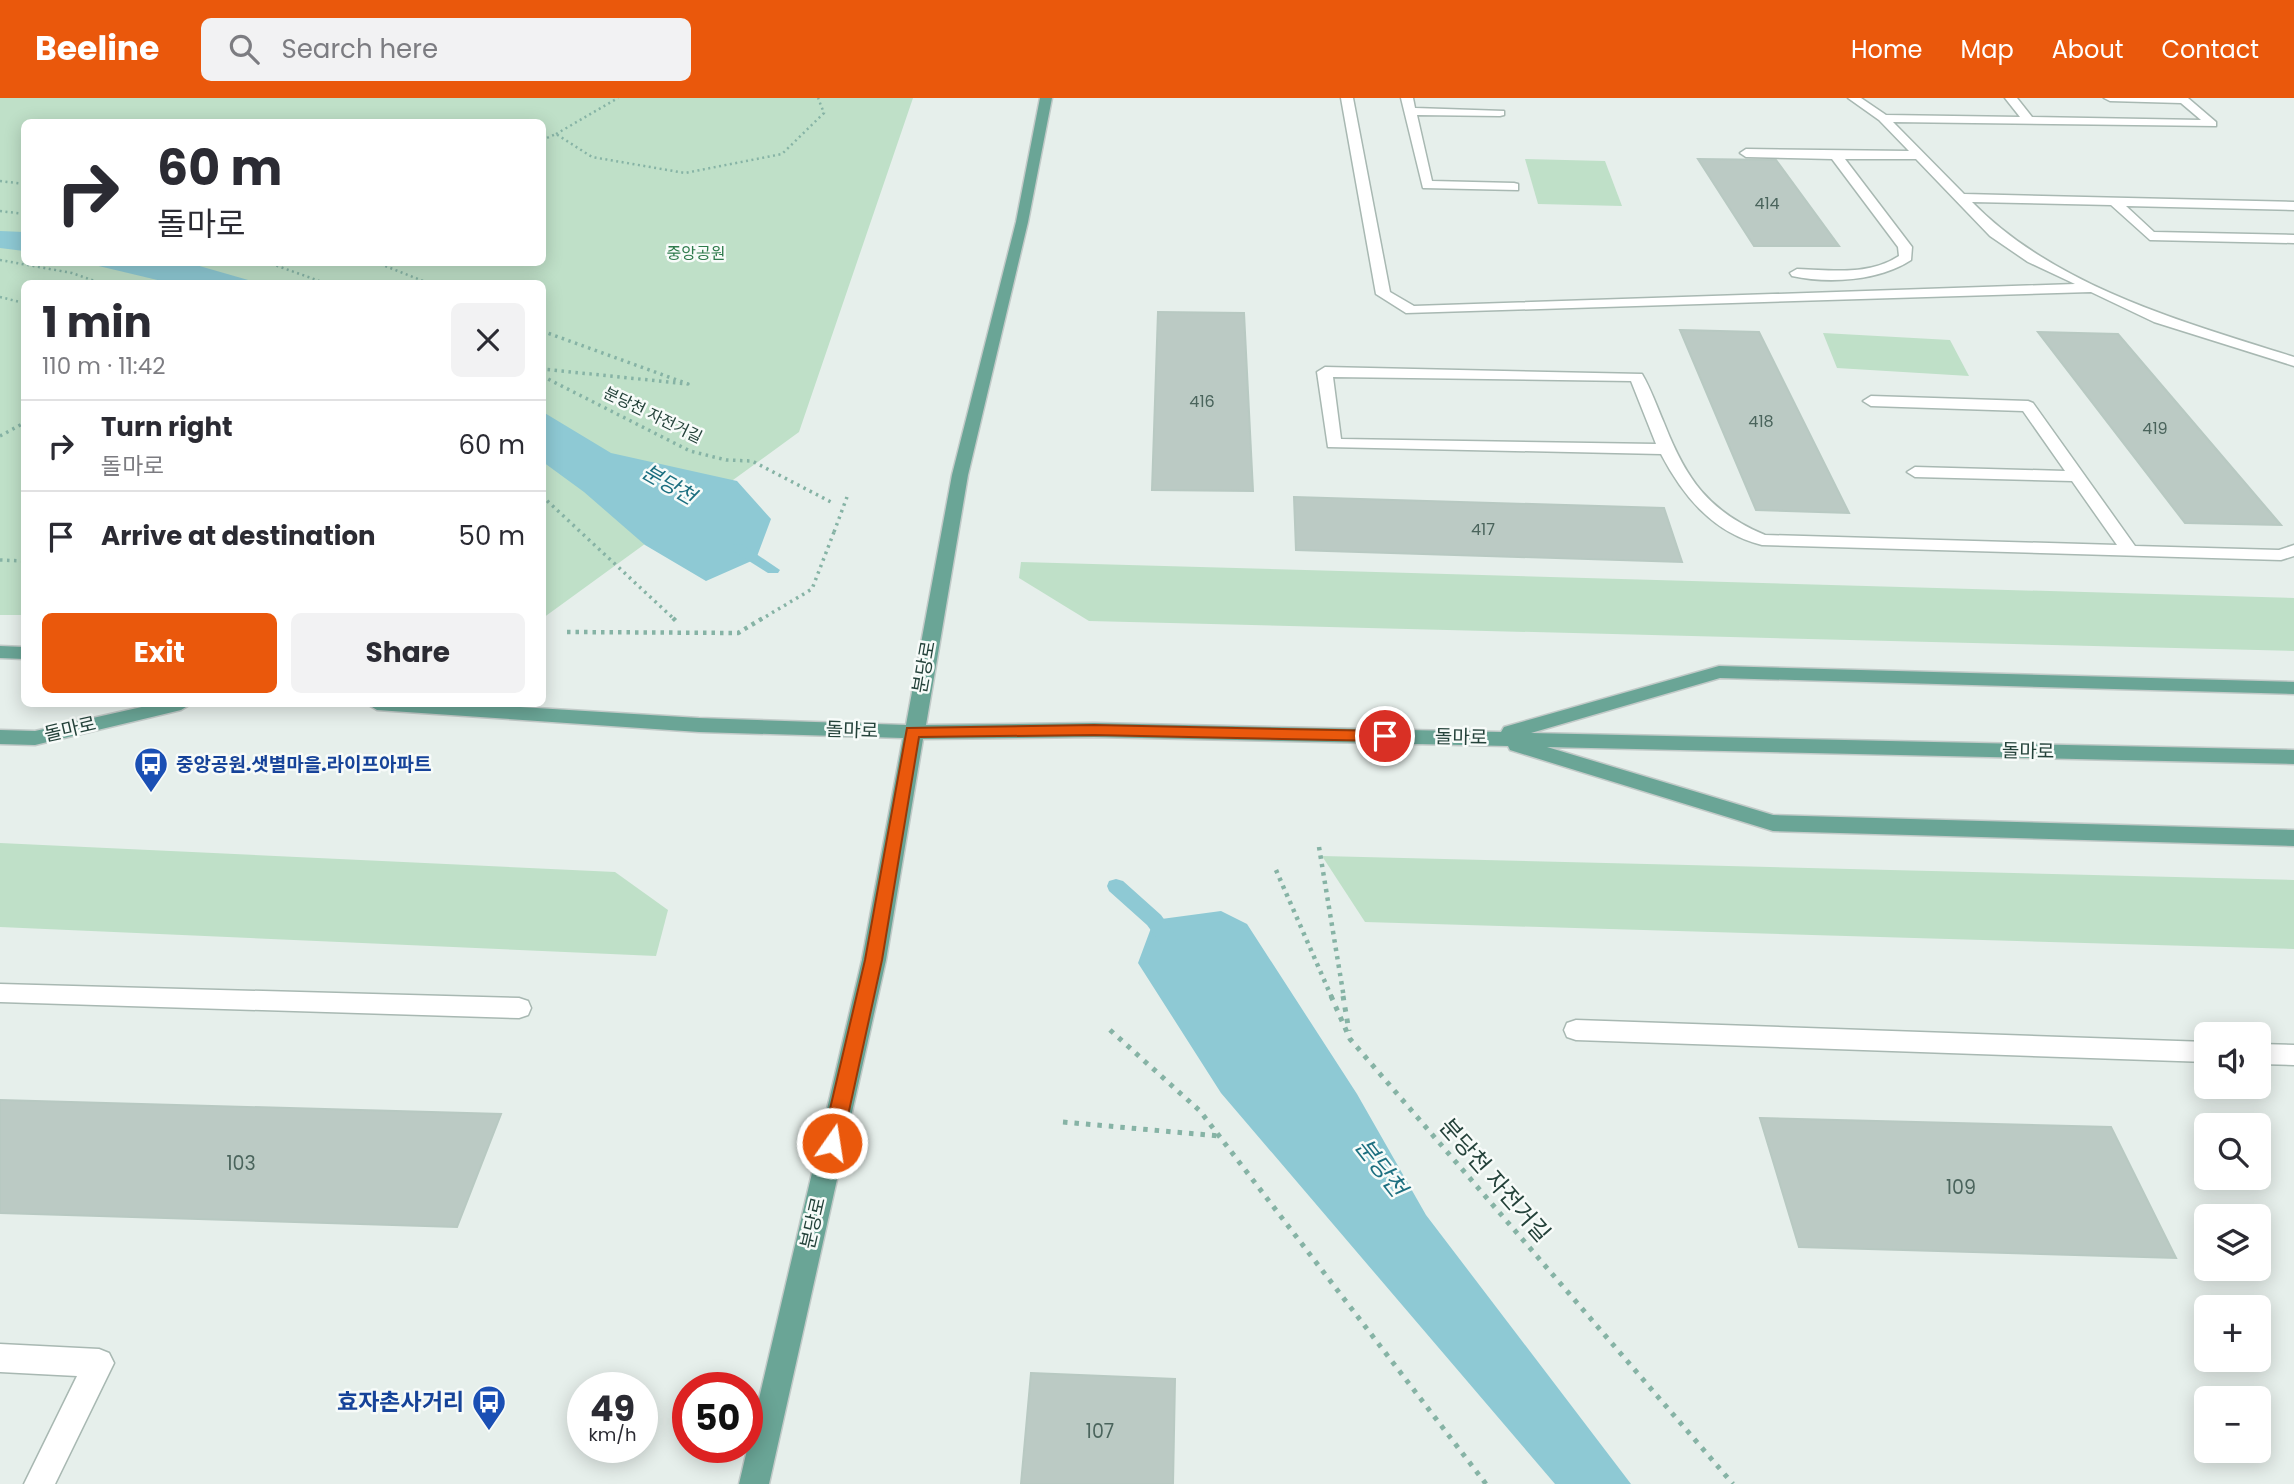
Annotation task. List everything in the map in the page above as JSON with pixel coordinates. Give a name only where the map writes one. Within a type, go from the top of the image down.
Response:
[{"type":"main road","name":"분당로","points":[[754,1484],[874,960],[912,732],[960,475],[1023,222],[1046,98]]},
{"type":"main road","points":[[0,652],[21,653]]},
{"type":"main road","points":[[1492,738],[1719,672],[2294,688]]},
{"type":"main road","name":"돌마로","points":[[0,737],[35,738],[168,707]]},
{"type":"main road","name":"돌마로","points":[[423,707],[699,725],[912,732],[1094,730],[2294,757]]},
{"type":"main road","points":[[1492,738],[1773,823],[2294,838]]},
{"type":"lane","points":[[1347,98],[1384,294],[1411,310],[2090,288]]},
{"type":"lane","points":[[1407,98],[1429,190],[1514,187]]},
{"type":"lane","points":[[1854,98],[1883,118],[1995,233],[2033,259],[2159,319],[2294,362]]},
{"type":"lane","points":[[2011,98],[2029,121]]},
{"type":"lane","points":[[1883,118],[2211,124],[2184,100],[2110,98]]},
{"type":"lane","points":[[1410,111],[1500,113]]},
{"type":"lane","points":[[1746,153],[1917,155]]},
{"type":"lane","points":[[1797,274],[1865,273],[1898,264],[1906,257],[1905,247],[1836,155]]},
{"type":"lane","points":[[1960,198],[2294,206]]},
{"type":"lane","points":[[2115,202],[2150,236],[2294,239]]},
{"type":"lane","points":[[1667,449],[1334,444],[1325,372],[1637,377],[1688,491],[1708,513],[1735,531],[1762,540],[2281,555],[2294,550]]},
{"type":"lane","points":[[1871,401],[2028,406],[2130,551]]},
{"type":"lane","points":[[1915,472],[2077,476]]},
{"type":"lane","points":[[0,993],[519,1009]]},
{"type":"lane","points":[[1576,1030],[2194,1052]]},
{"type":"lane","points":[[2271,1054],[2294,1055]]},
{"type":"lane","points":[[0,1358],[99,1363],[39,1484]]},
{"type":"path","points":[[546,138],[618,98]]},
{"type":"path","points":[[556,134],[592,157],[685,173],[782,153],[824,113],[818,98]]},
{"type":"path","points":[[0,181],[21,184]]},
{"type":"path","points":[[0,211],[21,214]]},
{"type":"path","points":[[0,260],[21,264]]},
{"type":"path","points":[[33,266],[72,273],[92,280]]},
{"type":"path","points":[[277,266],[317,280]]},
{"type":"path","points":[[387,266],[422,280]]},
{"type":"path","points":[[0,297],[21,302]]},
{"type":"path","points":[[546,332],[688,384],[546,369]]},
{"type":"path","name":"분당천 자전거길","points":[[546,378],[690,451],[726,460],[752,461],[831,502]]},
{"type":"path","points":[[1,435],[21,425]]},
{"type":"path","points":[[567,632],[737,633],[812,589],[847,497]]},
{"type":"path","points":[[546,500],[677,621]]},
{"type":"path","points":[[0,560],[21,561]]},
{"type":"path","points":[[1319,847],[1350,1039]]},
{"type":"path","name":"분당천 자전거길","points":[[1276,870],[1350,1039],[1733,1484]]},
{"type":"path","points":[[1110,1030],[1200,1111],[1486,1484]]},
{"type":"path","points":[[1063,1122],[1219,1136]]},
{"type":"green space","name":"중앙공원","points":[[0,98],[913,98],[799,432],[546,616],[546,280],[21,280],[21,615],[0,615]]},
{"type":"green space","points":[[1525,159],[1605,161],[1622,206],[1538,204]]},
{"type":"green space","points":[[1823,333],[1950,340],[1969,376],[1837,368]]},
{"type":"green space","points":[[1021,562],[2294,598],[2294,651],[1089,621],[1019,578]]},
{"type":"green space","points":[[0,843],[615,872],[668,910],[656,956],[0,927]]},
{"type":"green space","points":[[1322,856],[2294,880],[2294,949],[1365,922]]},
{"type":"water","points":[[0,231],[21,232],[21,251],[0,248]]},
{"type":"water","points":[[99,266],[200,266],[248,280],[157,280]]},
{"type":"water","points":[[546,414],[611,453],[737,481],[771,519],[756,559],[706,581],[645,545],[584,492],[546,464]]},
{"type":"water","points":[[1221,911],[1247,924],[1357,1094],[1426,1215],[1631,1484],[1555,1484],[1221,1093],[1138,963],[1154,920]]},
{"type":"building","points":[[1698,159],[1776,160],[1839,246],[1754,246]]},
{"type":"building","points":[[1158,312],[1244,313],[1253,491],[1152,490]]},
{"type":"building","points":[[1680,330],[1759,332],[1849,513],[1756,510]]},
{"type":"building","points":[[2038,332],[2118,334],[2281,525],[2185,523]]},
{"type":"building","points":[[1294,497],[1664,508],[1682,562],[1296,550]]},
{"type":"building","points":[[0,1100],[501,1114],[457,1227],[0,1213]]},
{"type":"building","points":[[1760,1118],[2111,1127],[2176,1258],[1799,1247]]},
{"type":"building","points":[[1031,1373],[1175,1379],[1173,1484],[1021,1484]]},
{"type":"waterway","name":"분당천","points":[[738,548],[773,570]]},
{"type":"waterway","name":"분당천","points":[[1116,886],[1154,920],[1168,939]]},
{"type":"place","name":"중앙공원.샛별마을.라이프아파트","points":[[151,794]]},
{"type":"place","name":"효자촌사거리","points":[[489,1432]]},
{"type":"route","points":[[832,1143],[874,960],[912,732],[1094,730],[1385,736]]}]
